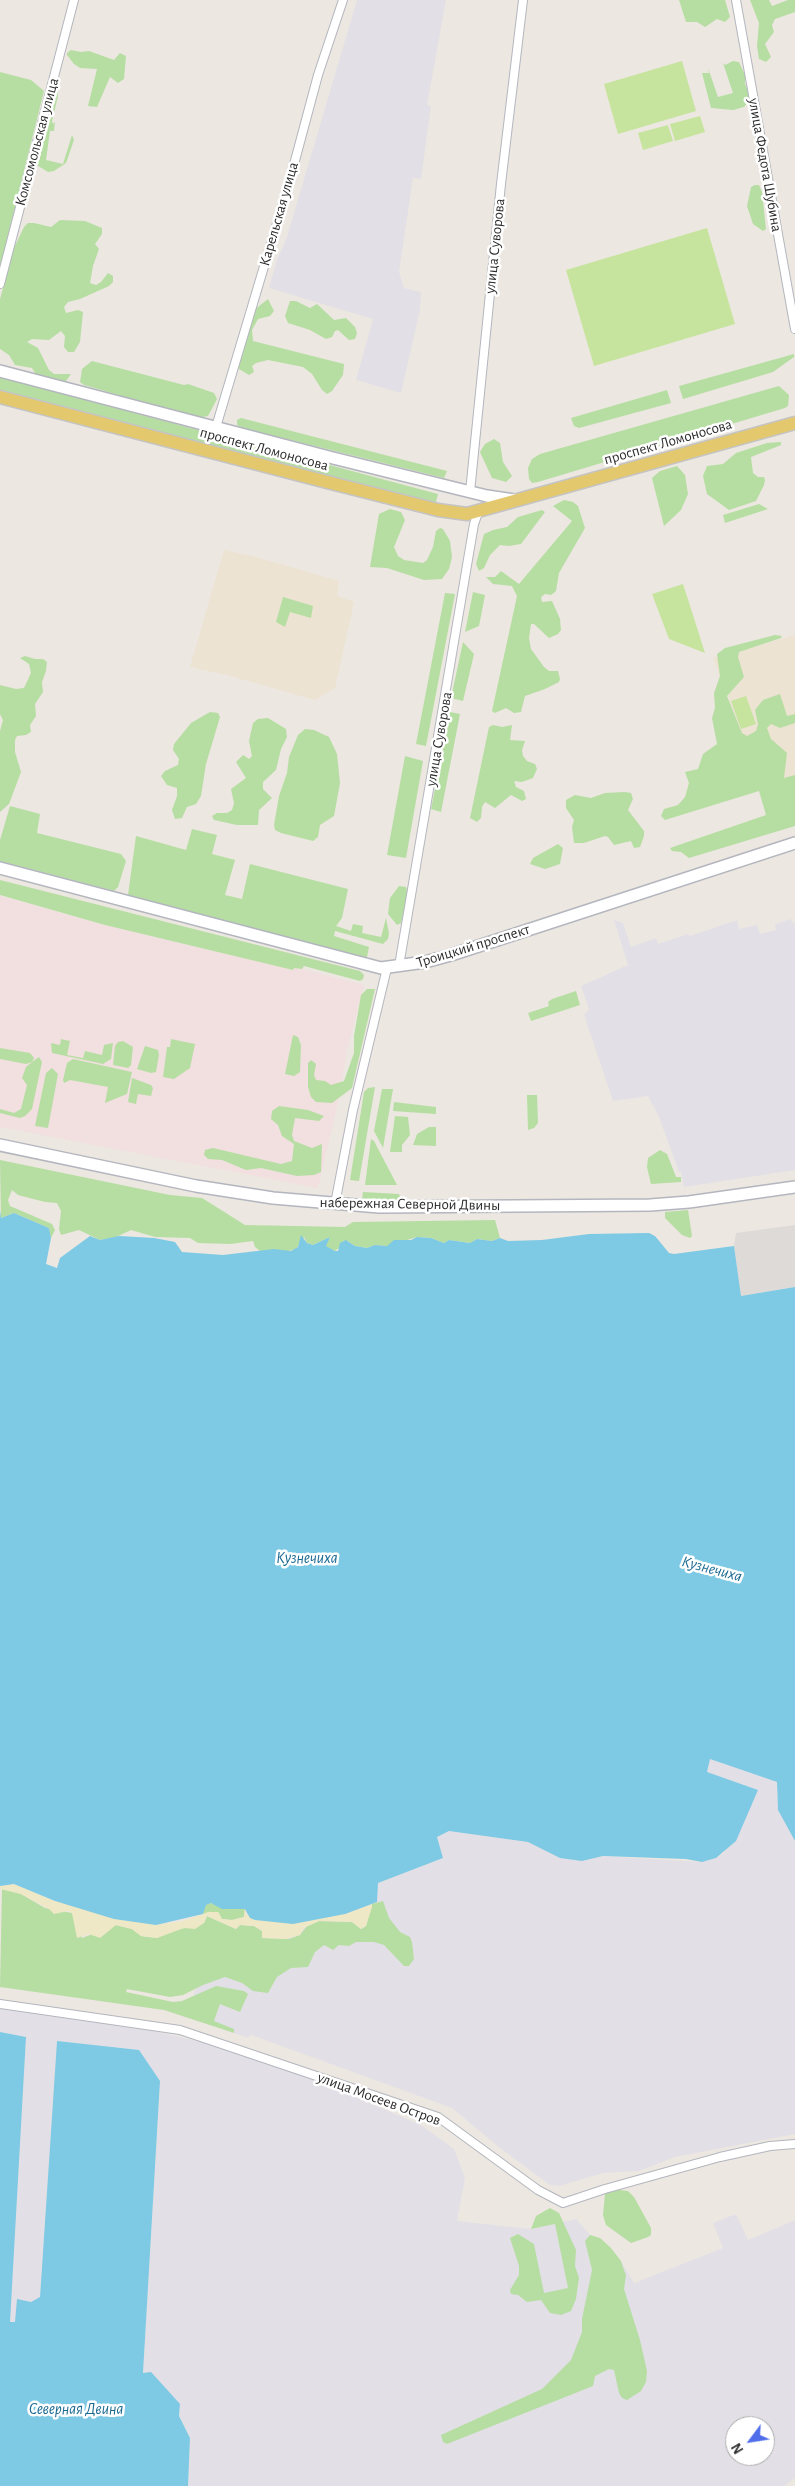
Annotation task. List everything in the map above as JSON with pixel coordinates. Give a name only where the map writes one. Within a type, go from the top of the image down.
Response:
[{"type":"main road","name":"проспект Ломоносова","points":[[0,371],[470,492],[504,500],[521,500]]},
{"type":"main road","name":"проспект Ломоносова","points":[[0,397],[438,510],[456,513],[478,513],[795,423]]},
{"type":"main road","name":"Троицкий проспект","points":[[0,868],[370,967],[393,967],[451,955],[795,843]]},
{"type":"main road","name":"набережная Северной Двины","points":[[0,1145],[196,1186],[273,1198],[379,1207],[650,1205],[690,1202],[795,1187]]},
{"type":"street","name":"Комсомольская улица","points":[[0,284],[74,0]]},
{"type":"street","name":"Карельская улица","points":[[216,427],[289,183],[318,75],[343,0]]},
{"type":"street","name":"улица Суворова","points":[[470,492],[501,184],[523,0]]},
{"type":"street","name":"улица Федота Шубина","points":[[736,0],[795,330]]},
{"type":"street","name":"улица Суворова","points":[[335,1204],[353,1110],[393,967],[474,524],[478,513]]},
{"type":"street","name":"улица Мосеев Остров","points":[[0,2004],[180,2030],[438,2117],[538,2190],[563,2203],[605,2189],[720,2157],[770,2146],[795,2144]]},
{"type":"shaded area","points":[[357,0],[446,0],[427,105],[431,106],[421,179],[413,178],[399,272],[404,288],[421,292],[420,310],[401,393],[356,380],[373,319],[269,288],[277,259],[286,240]]},
{"type":"shaded area","points":[[224,550],[256,557],[339,581],[337,596],[354,602],[335,688],[315,700],[227,675],[190,667]]},
{"type":"shaded area","points":[[795,635],[795,824],[779,829],[713,658]]},
{"type":"shaded area","points":[[0,896],[105,925],[293,970],[294,967],[364,985],[348,1046],[337,1107],[318,1188],[0,1127]]},
{"type":"shaded area","points":[[791,919],[793,924],[795,923],[795,1170],[684,1187],[681,1172],[679,1172],[659,1117],[648,1096],[613,1101],[584,1015],[589,1009],[581,986],[628,965],[614,920],[623,923],[631,947],[656,938],[658,944],[688,934],[690,936],[737,920],[739,929],[757,925],[760,934],[776,930],[775,924]]},
{"type":"shaded area","points":[[795,1225],[795,1287],[741,1296],[734,1246],[736,1233]]},
{"type":"shaded area","points":[[710,1759],[777,1782],[777,1797],[795,1841],[795,2134],[675,2157],[639,2171],[603,2173],[560,2186],[550,2185],[500,2148],[452,2108],[251,2035],[248,2038],[186,2016],[225,1908],[377,1883],[443,1858],[437,1837],[449,1831],[528,1842],[582,1861],[603,1856],[702,1862],[716,1858],[725,1852],[758,1790],[706,1772]]},
{"type":"shaded area","points":[[0,2008],[158,2032],[227,2048],[313,2079],[421,2125],[454,2149],[465,2178],[457,2221],[531,2229],[576,2219],[590,2235],[621,2261],[634,2283],[723,2248],[713,2223],[736,2214],[748,2240],[795,2220],[795,2478],[784,2486],[188,2486],[190,2438],[179,2416],[180,2404],[143,2373],[160,2081],[57,2041],[40,2297],[31,2302],[23,2301],[15,2322],[9,2322],[26,2037],[0,2032]]},
{"type":"green space","points":[[679,0],[725,0],[730,17],[725,22],[717,19],[705,27],[697,22],[686,22]]},
{"type":"green space","points":[[750,0],[769,0],[772,6],[788,0],[795,0],[795,12],[775,19],[772,25],[774,32],[765,44],[771,57],[766,62],[759,59],[757,46],[759,23]]},
{"type":"green space","points":[[71,50],[89,51],[114,60],[120,53],[126,56],[124,79],[118,83],[110,77],[97,107],[88,106],[97,69],[80,68],[74,64],[67,55]]},
{"type":"green space","points":[[682,61],[696,111],[618,134],[604,84]]},
{"type":"green space","points":[[733,61],[739,62],[745,75],[749,101],[744,107],[733,110],[711,108],[702,73],[709,73],[708,68],[718,97],[733,93],[723,63],[725,65]]},
{"type":"green space","points":[[0,72],[31,80],[44,91],[0,267]]},
{"type":"green space","points":[[57,79],[58,96],[52,121],[53,124],[55,122],[54,131],[50,131],[46,160],[63,164],[72,135],[74,140],[66,163],[54,171],[48,172],[35,164],[31,147]]},
{"type":"green space","points":[[700,116],[705,132],[675,141],[670,124]]},
{"type":"green space","points":[[668,125],[673,141],[643,150],[638,133]]},
{"type":"green space","points":[[759,185],[762,192],[766,229],[763,231],[753,224],[747,206],[751,187]]},
{"type":"green space","points":[[60,220],[85,221],[102,228],[102,234],[95,244],[99,249],[90,283],[96,285],[108,273],[113,276],[113,282],[109,286],[80,299],[68,302],[64,307],[66,313],[78,310],[83,312],[80,342],[74,352],[68,352],[64,347],[65,336],[61,331],[49,340],[32,339],[27,342],[38,348],[49,370],[54,374],[71,374],[66,381],[55,382],[38,378],[32,368],[15,365],[9,355],[0,349],[0,299],[14,248],[24,227],[28,223],[34,223],[51,227]]},
{"type":"green space","points":[[707,228],[735,324],[594,366],[566,270]]},
{"type":"green space","points":[[268,299],[274,311],[270,316],[258,319],[252,330],[253,341],[344,364],[343,375],[332,391],[327,394],[322,390],[312,374],[303,367],[268,360],[252,366],[254,372],[249,375],[239,369],[238,357],[244,349],[244,336],[254,310]]},
{"type":"green space","points":[[290,301],[296,301],[310,308],[317,304],[334,320],[346,318],[355,327],[357,333],[355,339],[349,340],[338,330],[335,331],[332,337],[326,339],[310,330],[288,323],[285,316]]},
{"type":"green space","points":[[794,354],[794,357],[773,372],[683,399],[679,386]]},
{"type":"green space","points":[[92,361],[184,385],[188,384],[214,393],[217,399],[208,416],[197,418],[84,385],[80,382],[82,369]]},
{"type":"green space","points":[[0,377],[438,494],[435,506],[0,391]]},
{"type":"green space","points":[[779,386],[789,395],[788,406],[785,408],[538,482],[532,483],[529,479],[528,468],[532,459],[540,454]]},
{"type":"green space","points":[[667,390],[671,403],[579,428],[574,426],[571,418]]},
{"type":"green space","points":[[241,418],[447,471],[444,478],[242,428],[237,425],[237,420]]},
{"type":"green space","points":[[494,439],[500,443],[503,462],[512,476],[506,482],[492,478],[480,452],[485,444]]},
{"type":"green space","points":[[781,442],[781,445],[751,457],[753,473],[758,477],[764,477],[765,480],[756,501],[729,510],[707,494],[703,476],[707,466],[723,464],[736,453],[767,443]]},
{"type":"green space","points":[[677,466],[685,475],[688,494],[681,510],[664,526],[652,478],[660,471]]},
{"type":"green space","points":[[564,500],[573,502],[578,506],[585,528],[559,573],[556,591],[551,595],[545,594],[541,597],[542,602],[552,601],[560,619],[561,630],[558,634],[549,638],[534,624],[531,624],[529,638],[531,649],[544,667],[549,671],[558,671],[560,679],[559,682],[545,689],[525,696],[521,712],[514,713],[506,708],[495,713],[492,711],[517,596],[512,586],[493,584],[486,577],[495,577],[501,571],[519,584],[572,521],[553,506]]},
{"type":"green space","points":[[759,504],[768,509],[725,523],[723,515]]},
{"type":"green space","points":[[390,509],[401,512],[405,520],[394,547],[398,556],[404,560],[423,563],[427,560],[433,547],[436,531],[440,528],[443,529],[450,541],[452,557],[449,569],[442,579],[424,580],[387,568],[370,567],[379,514]]},
{"type":"green space","points":[[542,510],[545,512],[521,544],[500,545],[490,555],[484,568],[479,571],[476,564],[484,534],[507,527],[518,517]]},
{"type":"green space","points":[[683,584],[705,653],[669,639],[652,594]]},
{"type":"green space","points":[[473,592],[485,595],[479,626],[465,632]]},
{"type":"green space","points":[[445,593],[455,594],[426,746],[416,744]]},
{"type":"green space","points":[[283,597],[313,606],[311,618],[290,612],[285,627],[276,622]]},
{"type":"green space","points":[[775,635],[782,636],[781,638],[739,652],[738,657],[744,677],[727,696],[742,733],[747,736],[756,731],[758,724],[755,710],[763,700],[780,694],[787,716],[795,714],[795,723],[780,728],[771,724],[767,728],[771,739],[787,753],[784,778],[795,775],[795,826],[689,858],[681,852],[672,851],[670,848],[766,815],[759,791],[665,820],[661,816],[664,809],[678,805],[685,797],[689,783],[685,772],[698,769],[703,754],[717,744],[712,718],[715,708],[714,693],[720,676],[717,654],[725,648]]},
{"type":"green space","points":[[463,642],[474,654],[463,701],[451,698]]},
{"type":"green space","points":[[25,656],[43,659],[47,662],[42,682],[43,692],[35,704],[36,716],[30,725],[31,732],[26,735],[17,736],[15,740],[15,752],[21,772],[9,804],[0,812],[0,731],[3,720],[0,714],[0,685],[16,689],[24,688],[31,673],[29,664],[20,658]]},
{"type":"green space","points":[[746,696],[756,724],[741,729],[731,701]]},
{"type":"green space","points":[[210,712],[218,713],[220,717],[206,764],[201,796],[196,804],[187,807],[182,818],[175,819],[172,810],[177,796],[177,788],[167,785],[161,776],[165,771],[178,765],[179,759],[173,750],[174,744],[191,723]]},
{"type":"green space","points":[[450,712],[460,714],[441,812],[431,809]]},
{"type":"green space","points":[[268,718],[286,729],[287,737],[281,749],[276,770],[263,782],[263,789],[272,798],[259,810],[258,825],[237,825],[214,820],[212,816],[217,813],[227,813],[232,810],[234,803],[231,789],[246,778],[236,762],[243,755],[249,759],[252,756],[249,741],[253,723],[258,719]]},
{"type":"green space","points":[[493,725],[502,727],[512,725],[510,740],[525,741],[522,750],[523,756],[527,761],[535,764],[537,769],[533,778],[522,782],[514,781],[516,787],[524,791],[526,799],[522,801],[511,795],[495,808],[485,802],[482,807],[481,818],[477,822],[470,818],[489,727]]},
{"type":"green space","points":[[305,729],[314,730],[329,737],[337,754],[340,783],[334,816],[320,825],[318,837],[313,841],[281,833],[275,830],[274,825],[289,757],[298,735]]},
{"type":"green space","points":[[405,756],[423,761],[406,858],[387,855]]},
{"type":"green space","points":[[605,793],[631,793],[633,799],[628,810],[644,831],[640,847],[634,848],[631,841],[614,845],[605,836],[584,843],[574,843],[572,827],[574,820],[566,808],[566,800],[575,795],[591,798]]},
{"type":"green space","points":[[10,806],[40,814],[37,833],[121,854],[126,861],[118,887],[114,891],[0,861],[0,840]]},
{"type":"green space","points":[[192,829],[217,835],[212,854],[235,860],[225,895],[242,899],[250,864],[348,889],[342,918],[336,926],[351,931],[353,924],[363,926],[362,933],[381,937],[386,918],[389,933],[388,939],[383,944],[335,931],[334,936],[369,947],[367,957],[365,958],[128,895],[136,836],[186,850]]},
{"type":"green space","points":[[558,844],[563,848],[560,864],[545,869],[530,864],[533,858]]},
{"type":"green space","points":[[0,880],[360,971],[364,975],[363,979],[360,981],[304,966],[302,969],[294,968],[293,970],[105,925],[0,895]]},
{"type":"green space","points":[[399,886],[406,887],[408,894],[401,923],[397,925],[388,914],[390,898]]},
{"type":"green space","points":[[367,989],[375,989],[352,1088],[332,1103],[316,1102],[311,1097],[308,1087],[308,1063],[311,1060],[316,1064],[314,1075],[316,1080],[325,1081],[331,1085],[344,1081],[354,1053],[354,1036],[361,995]]},
{"type":"green space","points":[[576,991],[580,1005],[531,1021],[528,1013],[549,1006],[548,1002],[552,999]]},
{"type":"green space","points":[[293,1035],[298,1037],[301,1045],[300,1072],[294,1076],[285,1074]]},
{"type":"green space","points":[[61,1039],[70,1041],[67,1055],[83,1058],[85,1051],[102,1055],[104,1045],[113,1043],[111,1059],[103,1064],[52,1053],[51,1043],[60,1045]]},
{"type":"green space","points":[[171,1039],[195,1044],[190,1068],[174,1079],[163,1077],[167,1047],[170,1047]]},
{"type":"green space","points":[[123,1041],[133,1047],[131,1065],[128,1068],[113,1065],[115,1046],[118,1042]]},
{"type":"green space","points":[[145,1046],[158,1050],[156,1072],[151,1073],[137,1069]]},
{"type":"green space","points":[[0,1048],[30,1053],[34,1058],[32,1062],[26,1064],[0,1059]]},
{"type":"green space","points":[[39,1057],[42,1062],[32,1109],[20,1118],[0,1113],[0,1109],[14,1113],[21,1109],[27,1085],[22,1078],[26,1067]]},
{"type":"green space","points":[[73,1059],[132,1072],[127,1094],[105,1103],[108,1087],[70,1080],[64,1083],[67,1063]]},
{"type":"green space","points":[[52,1068],[58,1074],[48,1128],[35,1126],[46,1073]]},
{"type":"green space","points":[[132,1078],[151,1085],[153,1088],[151,1096],[138,1094],[136,1104],[128,1102]]},
{"type":"green space","points":[[375,1087],[359,1181],[350,1180],[364,1092],[368,1088]]},
{"type":"green space","points":[[382,1089],[393,1089],[383,1148],[374,1131]]},
{"type":"green space","points":[[527,1095],[537,1095],[538,1123],[534,1128],[528,1130]]},
{"type":"green space","points":[[394,1102],[436,1107],[436,1114],[393,1111]]},
{"type":"green space","points":[[279,1106],[308,1110],[324,1116],[319,1121],[295,1118],[292,1135],[294,1141],[312,1148],[322,1144],[321,1172],[314,1175],[297,1176],[261,1168],[246,1170],[222,1160],[208,1159],[204,1155],[205,1150],[213,1148],[281,1164],[292,1161],[294,1144],[282,1136],[278,1125],[271,1119],[272,1111]]},
{"type":"green space","points":[[395,1116],[408,1117],[410,1135],[402,1145],[402,1152],[390,1152]]},
{"type":"green space","points":[[429,1127],[436,1127],[436,1146],[413,1145],[417,1134]]},
{"type":"green space","points":[[371,1139],[374,1141],[397,1185],[365,1185]]},
{"type":"green space","points":[[660,1150],[667,1154],[676,1177],[681,1177],[681,1182],[651,1184],[647,1167],[648,1158]]},
{"type":"green space","points":[[0,1160],[170,1195],[202,1198],[245,1225],[345,1227],[353,1222],[495,1220],[500,1238],[492,1241],[477,1239],[470,1243],[449,1240],[444,1243],[431,1238],[417,1237],[387,1246],[375,1245],[367,1248],[355,1246],[348,1241],[335,1251],[325,1246],[330,1237],[313,1245],[307,1243],[304,1237],[296,1249],[285,1252],[260,1251],[255,1247],[253,1241],[230,1244],[198,1243],[190,1238],[155,1237],[131,1230],[114,1238],[100,1240],[79,1230],[61,1235],[59,1229],[61,1211],[57,1203],[18,1195],[12,1190],[8,1200],[10,1206],[52,1224],[55,1230],[51,1238],[49,1228],[14,1213],[1,1218]]},
{"type":"green space","points":[[363,1192],[399,1194],[402,1201],[362,1201]]},
{"type":"green space","points":[[688,1210],[692,1236],[690,1238],[682,1235],[665,1218],[665,1212]]},
{"type":"green space","points":[[2,1888],[21,1894],[45,1908],[72,1913],[82,1938],[116,1925],[132,1929],[141,1936],[157,1938],[172,1931],[204,1923],[207,1916],[236,1929],[240,1925],[254,1926],[262,1931],[262,1938],[289,1939],[300,1935],[307,1926],[319,1921],[352,1922],[361,1929],[366,1926],[372,1904],[383,1901],[389,1918],[400,1932],[410,1937],[414,1959],[409,1966],[404,1966],[384,1945],[374,1942],[356,1942],[349,1946],[339,1945],[333,1950],[324,1945],[315,1952],[308,1967],[291,1968],[277,1977],[268,1993],[253,1991],[242,1983],[225,1977],[183,1995],[170,1997],[127,1989],[126,1992],[173,2002],[182,2001],[216,1986],[244,1991],[248,1994],[240,2012],[220,2004],[214,2021],[234,2029],[234,2033],[164,2010],[0,1987]]},
{"type":"green space","points":[[211,1903],[225,1908],[245,1909],[244,1917],[232,1920],[222,1919],[218,1912],[203,1914],[205,1905]]},
{"type":"green space","points":[[611,2189],[628,2191],[634,2197],[651,2228],[651,2235],[631,2243],[606,2225],[603,2215],[605,2194]]},
{"type":"green space","points":[[550,2208],[559,2213],[576,2250],[575,2266],[579,2278],[576,2299],[571,2311],[561,2315],[550,2313],[541,2300],[527,2302],[518,2295],[511,2294],[510,2290],[519,2275],[519,2266],[510,2238],[518,2234],[534,2244],[544,2293],[568,2288],[555,2224],[531,2229],[536,2216]]},
{"type":"green space","points":[[590,2235],[600,2238],[611,2248],[621,2261],[626,2275],[624,2289],[640,2340],[647,2371],[646,2382],[641,2391],[627,2400],[622,2398],[619,2393],[614,2370],[609,2369],[595,2376],[593,2386],[447,2444],[443,2442],[441,2435],[542,2389],[571,2360],[582,2332],[582,2319],[592,2270],[585,2241]]},
{"type":"sand","points":[[14,1884],[55,1901],[156,1925],[183,1921],[208,1912],[218,1912],[222,1919],[232,1920],[244,1917],[245,1909],[247,1915],[345,1914],[372,1904],[372,1907],[366,1926],[361,1929],[352,1922],[319,1921],[304,1928],[300,1935],[286,1939],[262,1938],[262,1931],[254,1926],[240,1925],[236,1929],[207,1916],[204,1923],[195,1929],[184,1928],[157,1938],[141,1936],[132,1929],[116,1925],[100,1938],[89,1934],[77,1938],[72,1913],[68,1911],[54,1914],[49,1909],[21,1894],[0,1889],[0,1886]]},
{"type":"water","name":"Кузнечиха","points":[[0,1210],[1,1218],[14,1213],[49,1228],[51,1238],[46,1264],[57,1268],[60,1258],[90,1236],[100,1240],[119,1236],[154,1238],[175,1242],[182,1252],[223,1255],[274,1249],[291,1251],[298,1247],[301,1235],[307,1243],[313,1245],[330,1237],[326,1246],[338,1251],[340,1243],[346,1240],[355,1246],[367,1248],[375,1245],[387,1246],[394,1240],[411,1240],[417,1237],[431,1238],[444,1243],[449,1240],[470,1243],[477,1239],[492,1241],[500,1238],[508,1241],[542,1240],[589,1234],[649,1233],[655,1236],[669,1253],[674,1254],[734,1246],[741,1296],[795,1287],[795,1841],[778,1810],[777,1782],[710,1759],[707,1772],[758,1790],[736,1841],[716,1858],[702,1862],[686,1859],[603,1856],[582,1861],[560,1858],[528,1842],[449,1831],[437,1837],[443,1858],[378,1883],[377,1902],[345,1914],[293,1924],[255,1920],[250,1918],[245,1909],[222,1909],[211,1903],[206,1905],[203,1914],[156,1925],[114,1919],[55,1901],[14,1884],[0,1886]]},
{"type":"water","name":"Северная Двина","points":[[0,2032],[26,2037],[10,2322],[15,2322],[17,2299],[31,2302],[40,2297],[57,2041],[139,2050],[160,2081],[143,2373],[151,2372],[180,2404],[179,2416],[190,2438],[188,2486],[0,2486]]}]
